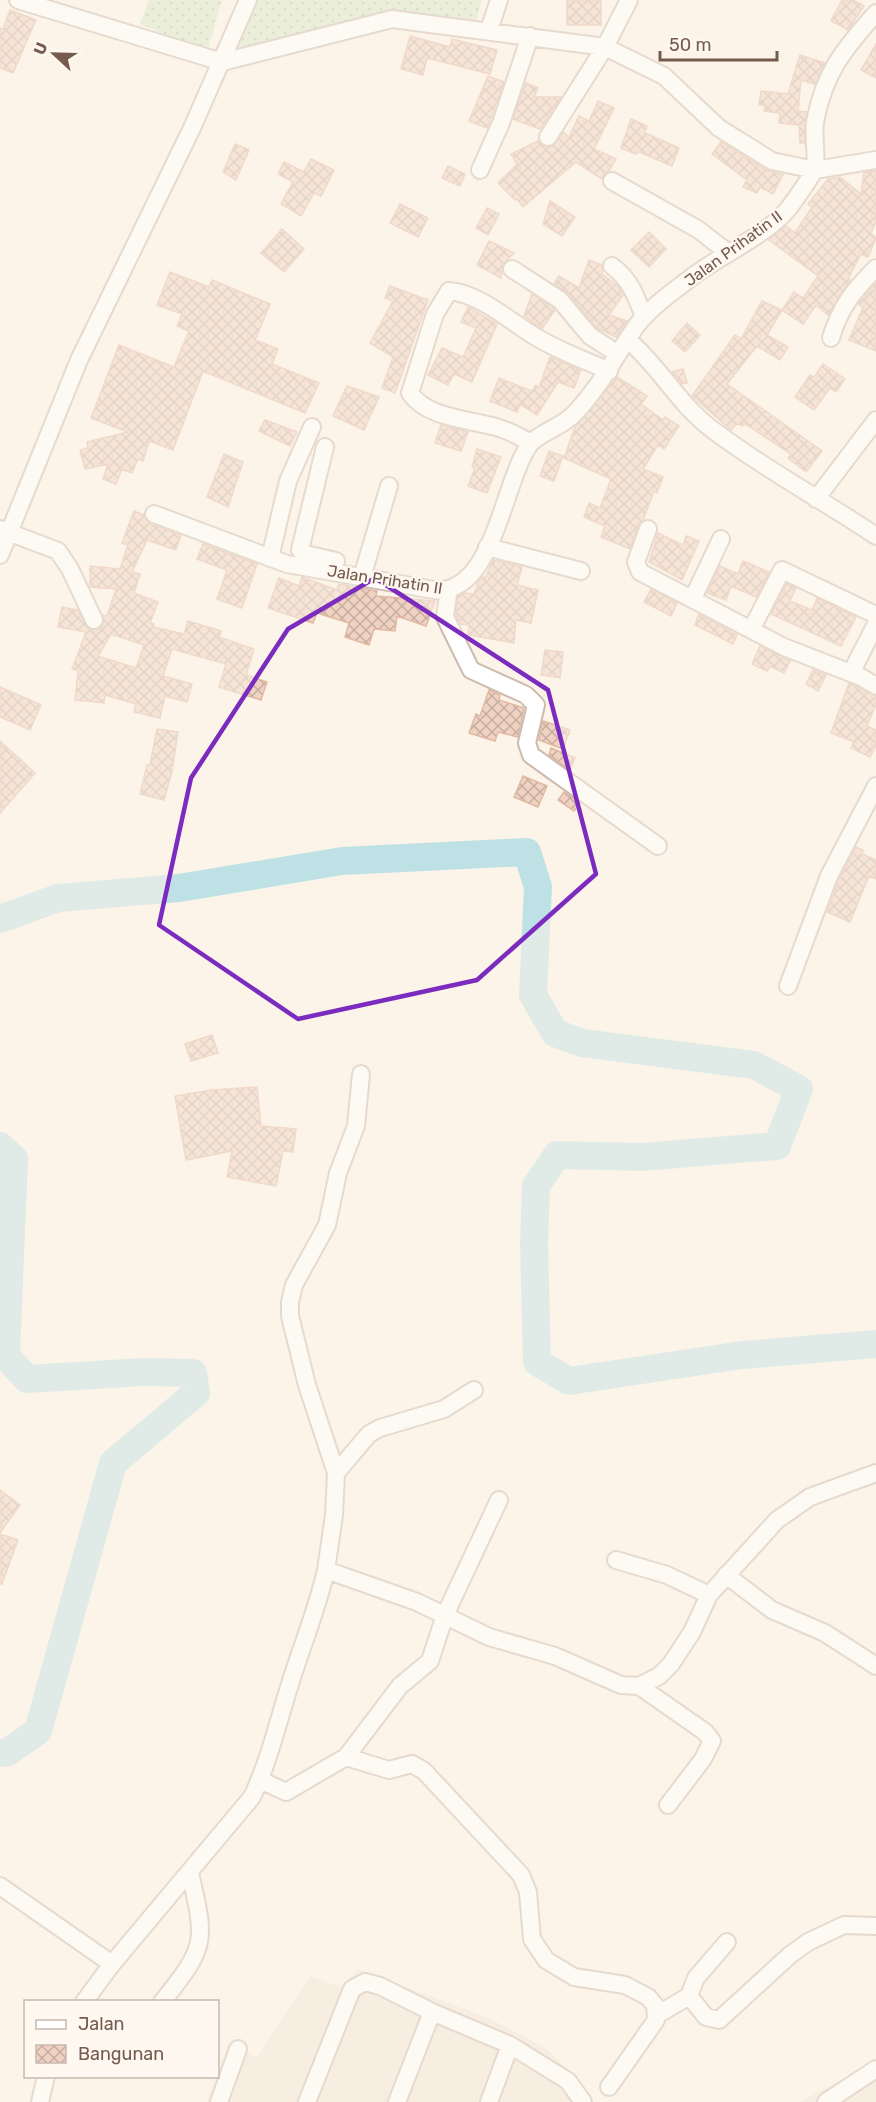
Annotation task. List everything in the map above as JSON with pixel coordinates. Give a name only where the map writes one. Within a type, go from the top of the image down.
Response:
[{"type":"street","points":[[18,0],[222,62],[392,19],[605,47],[664,76],[719,128],[764,158],[815,170],[876,160]]},
{"type":"street","points":[[0,555],[8,527],[79,360],[145,229],[248,0]]},
{"type":"street","points":[[489,30],[499,0]]},
{"type":"street","points":[[548,136],[605,47],[629,0]]},
{"type":"street","points":[[815,170],[815,124],[835,61],[876,13]]},
{"type":"street","points":[[480,170],[501,123],[530,36]]},
{"type":"street","name":"Jalan Prihatin II","points":[[154,514],[270,558],[364,572],[444,591],[460,585],[487,548],[518,468],[531,443],[572,417],[609,371],[644,317],[690,278],[780,216],[815,170]]},
{"type":"street","points":[[612,181],[699,230],[727,252]]},
{"type":"street","points":[[612,266],[621,273],[634,290],[644,317]]},
{"type":"street","points":[[831,338],[841,307],[859,283],[876,268]]},
{"type":"street","points":[[512,269],[560,300],[590,336],[618,354]]},
{"type":"street","points":[[531,443],[492,426],[427,408],[416,402],[410,393],[435,314],[449,291],[459,292],[493,309],[537,338],[609,371]]},
{"type":"street","points":[[628,340],[648,357],[678,399],[705,424],[816,499],[876,536]]},
{"type":"street","points":[[816,499],[876,420]]},
{"type":"street","points":[[270,558],[290,475],[312,427]]},
{"type":"street","points":[[325,447],[300,550],[305,554],[364,572],[390,486]]},
{"type":"street","points":[[8,527],[58,551],[70,569],[94,621]]},
{"type":"street","points":[[648,529],[636,567],[804,656],[851,673],[876,687]]},
{"type":"street","points":[[693,598],[721,539]]},
{"type":"street","points":[[487,548],[580,571]]},
{"type":"street","points":[[752,628],[782,570],[876,615]]},
{"type":"street","points":[[444,591],[448,595],[446,621],[459,640],[471,670],[526,695],[536,705],[527,743],[531,755],[658,846]]},
{"type":"street","points":[[851,673],[876,624]]},
{"type":"street","points":[[788,986],[830,876],[876,786]]},
{"type":"street","points":[[85,2000],[112,1964],[246,1807],[260,1780],[290,1682],[315,1615],[326,1570],[335,1506],[336,1473],[307,1385],[290,1316],[290,1302],[294,1284],[327,1225],[338,1173],[356,1126],[361,1074]]},
{"type":"street","points":[[336,1473],[369,1434],[380,1428],[444,1409],[474,1390]]},
{"type":"street","points":[[326,1570],[417,1602],[478,1633],[555,1656],[610,1682],[627,1687],[639,1686],[659,1676],[679,1654],[709,1594],[777,1520],[793,1506],[826,1490],[876,1473]]},
{"type":"street","points":[[260,1780],[286,1792],[346,1757],[400,1686],[426,1666],[433,1655],[445,1615],[499,1500]]},
{"type":"street","points":[[616,1560],[667,1575],[709,1594]]},
{"type":"street","points":[[726,1575],[772,1610],[825,1633],[876,1666]]},
{"type":"street","points":[[639,1686],[705,1732],[712,1741],[703,1759],[668,1805]]},
{"type":"street","points":[[346,1757],[389,1770],[409,1764],[418,1767],[521,1875],[528,1892],[532,1939],[542,1955],[574,1977],[614,1981],[634,1988],[651,2001],[657,2015]]},
{"type":"street","points":[[163,2000],[190,1966],[201,1941],[201,1924],[190,1873]]},
{"type":"street","points":[[0,1886],[112,1964]]},
{"type":"street","points":[[689,1996],[706,2017],[719,2020],[790,1955],[808,1942],[844,1925],[876,1926]]},
{"type":"street","points":[[609,2087],[649,2033],[657,2015],[689,1996],[696,1978],[727,1942]]},
{"type":"street","points":[[307,2102],[352,1989],[365,1982],[380,1986],[432,2012],[510,2045],[568,2081],[584,2102]]},
{"type":"street","points":[[398,2102],[432,2012]]},
{"type":"street","points":[[489,2102],[510,2045]]},
{"type":"street","points":[[219,2102],[238,2049]]},
{"type":"street","points":[[826,2102],[876,2069]]},
{"type":"street","points":[[40,2102],[46,2078]]},
{"type":"highlighted area","points":[[375,578],[548,690],[596,874],[477,980],[298,1019],[159,925],[191,778],[288,629]]},
{"type":"shaded area","points":[[358,1969],[491,2019],[547,2049],[590,2093],[591,2102],[207,2102],[216,2078],[219,2078],[219,2069],[229,2042],[257,2058],[310,1976],[341,1987]]},
{"type":"shaded area","points":[[876,2063],[876,2102],[799,2102]]},
{"type":"green space","points":[[149,0],[222,0],[207,52],[140,24]]},
{"type":"green space","points":[[252,0],[482,0],[476,22],[371,19],[236,52]]},
{"type":"building","points":[[567,0],[601,0],[601,25],[567,25]]},
{"type":"building","points":[[842,0],[853,0],[864,6],[848,30],[831,21]]},
{"type":"building","points":[[10,10],[36,20],[13,73],[0,68],[0,28],[3,29]]},
{"type":"building","points":[[410,36],[450,47],[452,39],[497,50],[490,74],[427,58],[423,75],[401,69]]},
{"type":"building","points":[[876,44],[876,78],[861,70]]},
{"type":"building","points":[[800,55],[825,63],[815,84],[801,80],[798,111],[807,112],[804,143],[800,143],[799,125],[779,123],[780,113],[764,111],[765,105],[759,105],[761,91],[788,94]]},
{"type":"building","points":[[488,76],[504,82],[487,128],[469,121]]},
{"type":"building","points":[[526,83],[538,88],[534,97],[561,97],[540,129],[513,119]]},
{"type":"building","points":[[598,101],[614,108],[594,149],[616,159],[609,171],[602,179],[576,162],[523,207],[498,183],[517,164],[511,154],[538,141],[543,146],[552,147],[563,132],[569,137],[579,116],[589,121]]},
{"type":"building","points":[[631,119],[647,126],[645,133],[679,148],[672,166],[637,151],[636,154],[621,148]]},
{"type":"building","points":[[721,142],[766,170],[783,175],[773,194],[760,187],[757,193],[743,187],[747,180],[712,154]]},
{"type":"building","points":[[235,144],[249,150],[236,180],[223,172]]},
{"type":"building","points":[[311,159],[334,170],[321,196],[314,193],[301,216],[281,204],[293,182],[278,174],[284,162],[304,172]]},
{"type":"building","points":[[448,166],[465,174],[460,186],[442,178]]},
{"type":"building","points":[[876,171],[876,222],[871,233],[876,238],[868,257],[861,254],[848,279],[850,280],[828,315],[816,305],[803,324],[782,310],[794,292],[803,298],[818,276],[769,240],[786,226],[795,233],[812,207],[808,204],[828,179],[840,177],[861,194],[864,173]]},
{"type":"building","points":[[550,201],[575,217],[562,236],[543,224]]},
{"type":"building","points":[[400,204],[428,218],[418,237],[390,223]]},
{"type":"building","points":[[487,208],[499,214],[488,235],[476,228]]},
{"type":"building","points":[[282,229],[304,249],[284,272],[261,253]]},
{"type":"building","points":[[649,232],[666,249],[649,267],[631,250]]},
{"type":"building","points":[[489,241],[514,253],[503,264],[501,278],[477,265]]},
{"type":"building","points":[[589,260],[602,265],[602,274],[617,285],[623,295],[609,315],[627,321],[616,337],[597,328],[568,293],[554,284],[559,276],[579,288]]},
{"type":"building","points":[[170,272],[209,287],[212,280],[270,304],[255,340],[278,349],[272,364],[319,383],[305,413],[203,371],[173,450],[149,441],[143,461],[138,459],[132,473],[122,469],[116,484],[103,479],[108,464],[85,469],[80,450],[88,448],[87,442],[128,432],[91,418],[119,345],[174,367],[189,331],[177,326],[182,314],[157,305]]},
{"type":"building","points":[[876,283],[876,351],[849,340],[863,307],[858,304]]},
{"type":"building","points":[[390,286],[428,300],[395,393],[382,388],[393,357],[370,343],[393,301],[385,298]]},
{"type":"building","points":[[532,294],[555,310],[542,329],[524,316]]},
{"type":"building","points":[[762,301],[782,310],[767,335],[788,347],[780,360],[757,346],[727,384],[822,451],[806,472],[788,458],[791,454],[744,423],[742,426],[737,423],[731,430],[692,396],[735,335],[741,339]]},
{"type":"building","points":[[468,307],[497,324],[472,382],[454,374],[448,385],[428,375],[442,348],[463,357],[476,328],[461,322]]},
{"type":"building","points":[[687,323],[700,335],[685,352],[672,341]]},
{"type":"building","points":[[550,357],[581,370],[574,388],[558,382],[537,415],[520,404],[517,412],[490,401],[499,378],[532,391],[536,385],[539,387]]},
{"type":"building","points":[[823,364],[845,379],[836,392],[830,388],[814,410],[795,397],[810,375],[814,377]]},
{"type":"building","points":[[683,369],[687,383],[682,384],[672,372]]},
{"type":"building","points":[[617,377],[647,396],[641,404],[663,420],[665,417],[679,426],[664,449],[658,445],[643,469],[663,477],[657,493],[654,491],[643,520],[638,525],[630,549],[601,537],[605,526],[584,517],[589,503],[600,508],[611,479],[564,458],[575,427]]},
{"type":"building","points":[[347,386],[379,397],[364,430],[333,416]]},
{"type":"building","points":[[265,420],[297,432],[290,446],[259,431]]},
{"type":"building","points":[[441,425],[468,432],[461,451],[435,443]]},
{"type":"building","points":[[477,449],[501,457],[487,493],[468,486],[475,468],[472,467]]},
{"type":"building","points":[[549,451],[563,456],[554,481],[540,476]]},
{"type":"building","points":[[224,454],[243,462],[228,507],[207,497]]},
{"type":"building","points":[[134,511],[144,515],[150,524],[181,535],[176,550],[147,540],[132,572],[140,574],[134,593],[158,602],[150,623],[154,624],[153,627],[184,634],[188,621],[221,631],[219,637],[254,649],[246,675],[267,682],[261,700],[219,687],[226,664],[172,649],[163,676],[192,684],[187,702],[165,696],[160,718],[134,712],[136,704],[105,695],[104,703],[75,700],[78,671],[72,669],[86,632],[58,627],[62,607],[78,610],[89,629],[98,630],[102,626],[103,615],[107,616],[116,589],[90,587],[90,566],[120,569],[128,545],[122,543]],"holes":[[[111,634],[144,645],[136,668],[98,656]]]},
{"type":"building","points":[[658,533],[683,545],[686,536],[699,541],[682,580],[649,562]]},
{"type":"building","points":[[203,544],[257,564],[242,608],[217,599],[227,570],[197,559]]},
{"type":"building","points":[[493,560],[522,567],[517,585],[538,590],[531,623],[516,620],[514,643],[468,635],[469,625],[460,624],[456,615],[458,596],[463,593],[474,594],[478,582],[482,577],[485,578]]},
{"type":"building","points":[[743,561],[769,572],[756,597],[731,586],[726,600],[707,593],[720,566],[738,574]]},
{"type":"building","points":[[302,577],[337,590],[339,584],[377,591],[376,596],[435,601],[426,626],[397,616],[395,631],[374,629],[369,645],[345,637],[349,623],[317,613],[313,623],[268,608],[279,578],[299,586]]},
{"type":"building","points":[[787,584],[796,588],[790,601],[812,610],[817,598],[856,617],[841,646],[771,614]]},
{"type":"building","points":[[651,589],[677,603],[671,616],[644,602]]},
{"type":"building","points":[[699,614],[737,635],[733,644],[695,625]]},
{"type":"building","points":[[760,646],[790,661],[784,673],[770,666],[767,671],[752,664]]},
{"type":"building","points":[[545,650],[563,652],[560,678],[541,675]]},
{"type":"building","points":[[813,670],[826,675],[818,691],[806,684]]},
{"type":"building","points":[[849,683],[876,696],[876,704],[867,726],[876,730],[876,746],[870,757],[851,748],[854,742],[831,733]]},
{"type":"building","points":[[0,687],[41,705],[30,730],[0,717]]},
{"type":"building","points":[[489,690],[500,695],[499,700],[524,708],[518,737],[498,732],[495,741],[469,733],[476,714],[480,716]]},
{"type":"building","points":[[543,721],[570,730],[563,749],[539,740]]},
{"type":"building","points":[[157,729],[178,732],[172,771],[164,800],[140,794],[147,765],[150,765]]},
{"type":"building","points":[[0,741],[35,773],[0,813]]},
{"type":"building","points":[[551,748],[575,758],[570,770],[549,755]]},
{"type":"building","points":[[523,776],[547,786],[538,807],[514,797]]},
{"type":"building","points":[[564,792],[580,803],[574,811],[558,800]]},
{"type":"building","points":[[856,847],[863,850],[862,854],[876,860],[876,879],[869,876],[850,922],[827,912],[839,880]]},
{"type":"building","points":[[212,1035],[218,1053],[191,1061],[185,1044]]},
{"type":"building","points":[[257,1087],[261,1126],[296,1129],[293,1152],[283,1151],[276,1186],[227,1177],[232,1151],[186,1160],[175,1096],[212,1090]]},
{"type":"building","points":[[0,1490],[20,1505],[0,1533]]},
{"type":"building","points":[[0,1534],[18,1540],[2,1584],[0,1584]]},
{"type":"waterway","points":[[0,919],[58,898],[179,888],[342,861],[527,852],[538,887],[533,995],[555,1033],[582,1043],[754,1065],[799,1089],[777,1146],[642,1157],[557,1155],[536,1186],[534,1242],[537,1362],[569,1381],[742,1355],[876,1344]]},
{"type":"waterway","points":[[0,1146],[14,1159],[6,1356],[27,1379],[143,1372],[193,1373],[196,1393],[113,1463],[38,1731],[8,1752],[0,1753]]}]
